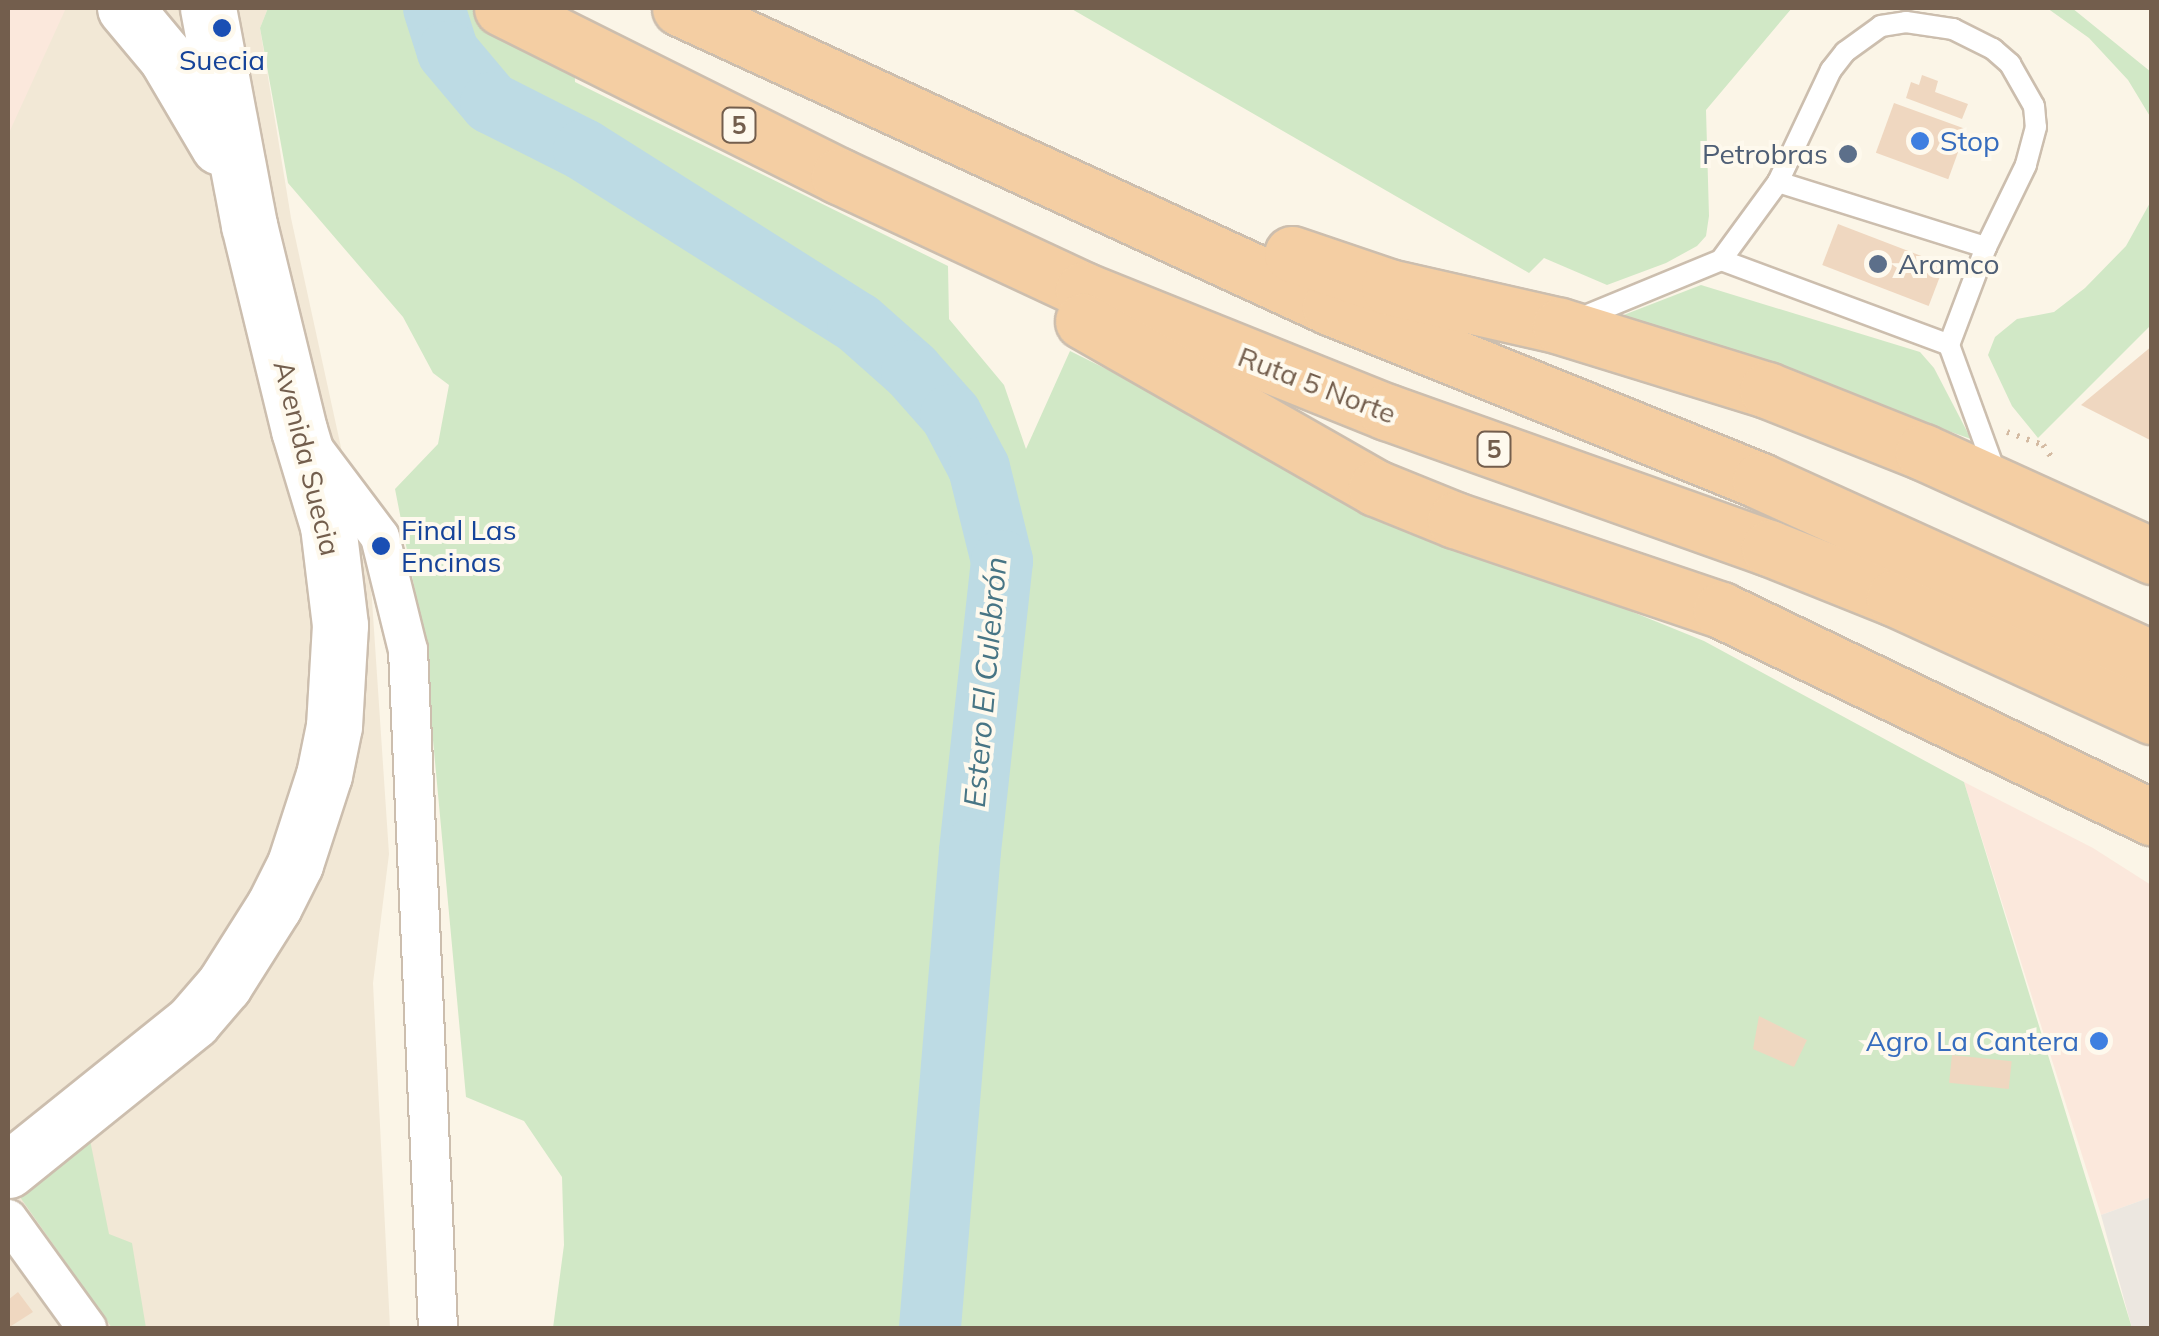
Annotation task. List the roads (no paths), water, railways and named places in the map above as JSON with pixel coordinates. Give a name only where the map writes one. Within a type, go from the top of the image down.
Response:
[{"type":"highway","name":"Ruta 5 Norte","points":[[502,8],[992,250],[1218,347],[1387,412],[1769,548],[1894,598],[2152,716]]},
{"type":"highway","points":[[680,8],[1330,307],[1840,516],[2152,660]]},
{"type":"highway","points":[[839,176],[1242,415],[1376,488],[1721,610],[2152,817]]},
{"type":"highway","points":[[1069,187],[1254,242],[1389,288],[1560,326],[1767,390],[2000,486],[2152,556]]},
{"type":"main road","name":"Avenida Suecia","points":[[125,8],[192,96],[234,180],[249,224]]},
{"type":"main road","name":"Avenida Suecia","points":[[8,1170],[193,1021],[250,947],[294,864],[324,775],[334,726],[340,625],[328,526],[298,430],[249,224],[208,8]]},
{"type":"street","points":[[298,430],[380,537],[408,650],[438,1328]]},
{"type":"street","points":[[8,1219],[87,1328]]},
{"type":"lane","points":[[1560,326],[1720,260],[1778,182],[1831,70],[1861,37],[1881,26],[1906,22],[1954,29],[2002,56],[2024,82],[2034,106],[2036,128],[2026,164],[1986,247],[1948,345],[2000,486]]},
{"type":"lane","points":[[1778,182],[1986,247]]},
{"type":"lane","points":[[1720,260],[1948,345]]},
{"type":"waterway","name":"Estero El Culebrón","points":[[434,8],[448,52],[491,103],[584,150],[858,323],[912,371],[951,415],[979,468],[1002,561],[970,851],[930,1328]]},
{"type":"place","name":"Suecia","points":[[222,28]]},
{"type":"place","name":"Stop","points":[[1920,141]]},
{"type":"place","name":"Petrobras","points":[[1848,154]]},
{"type":"place","name":"Aramco","points":[[1878,264]]},
{"type":"place","name":"Final Las Encinas","points":[[381,546]]},
{"type":"place","name":"Agro La Cantera","points":[[2099,1041]]}]
